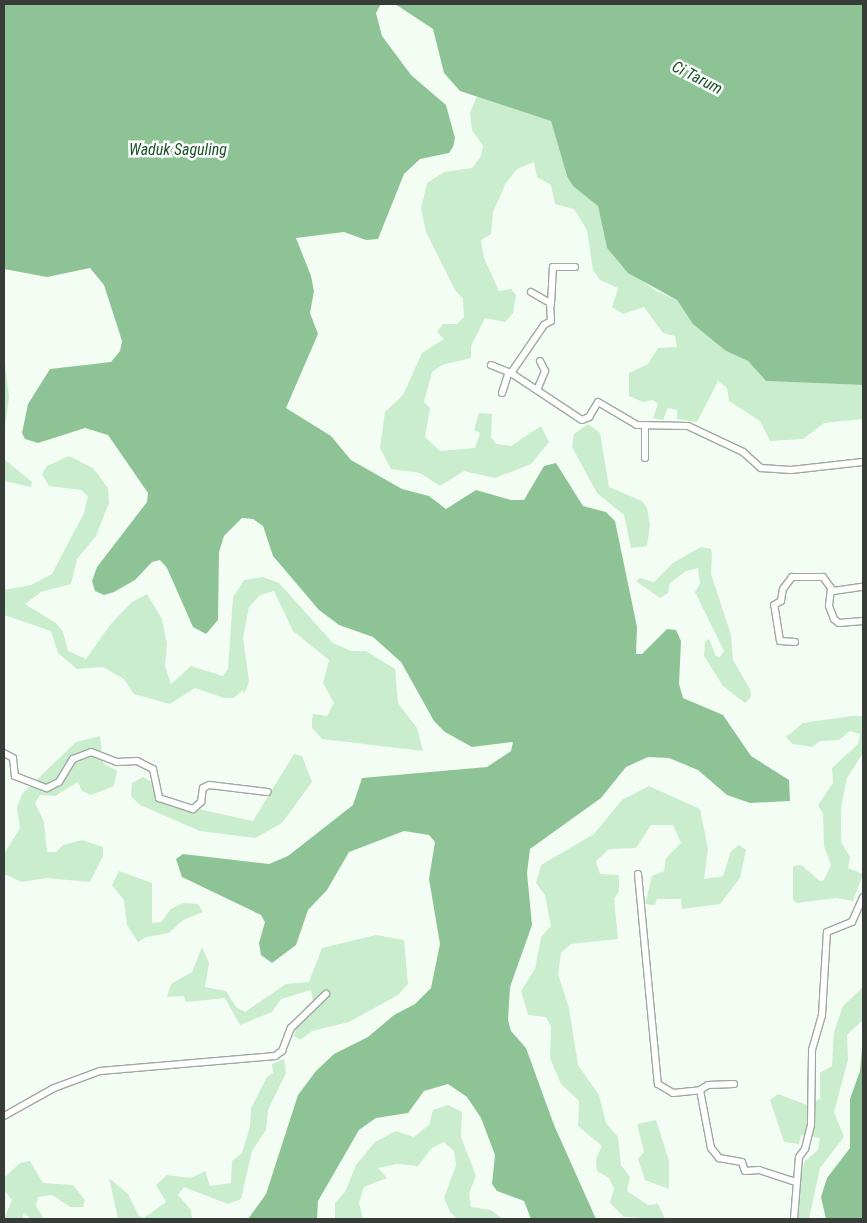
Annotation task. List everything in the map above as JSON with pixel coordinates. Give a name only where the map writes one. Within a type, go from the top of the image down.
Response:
[{"type":"street","points":[[502,393],[510,373],[544,325],[551,322],[553,267],[575,267]]},
{"type":"street","points":[[531,292],[551,304]]},
{"type":"street","points":[[536,390],[545,371],[540,361]]},
{"type":"street","points":[[491,366],[510,373],[582,420],[589,417],[598,402],[645,426],[673,424],[703,430],[743,452],[761,468],[790,470],[863,462]]},
{"type":"street","points":[[645,426],[645,458]]},
{"type":"street","points":[[795,642],[780,641],[774,605],[782,601],[785,585],[794,576],[806,575],[824,578],[831,589],[829,606],[834,619],[840,623],[863,621]]},
{"type":"street","points":[[831,589],[848,592],[863,587]]},
{"type":"street","points":[[4,753],[13,758],[15,776],[47,788],[59,782],[73,758],[91,752],[117,762],[137,761],[153,769],[159,798],[193,809],[201,802],[203,788],[209,785],[268,792]]},
{"type":"street","points":[[638,874],[658,1084],[673,1093],[700,1090],[708,1086],[734,1084]]},
{"type":"street","points":[[794,1219],[799,1156],[804,1152],[810,1125],[812,1050],[822,1015],[827,932],[852,922],[863,898]]},
{"type":"street","points":[[4,1116],[54,1088],[100,1071],[275,1056],[282,1051],[291,1028],[326,994]]},
{"type":"street","points":[[700,1090],[711,1148],[718,1157],[742,1162],[745,1171],[759,1170],[796,1182]]},
{"type":"shaded area","points":[[477,96],[551,120],[567,176],[598,206],[607,248],[621,265],[656,291],[677,300],[688,316],[726,351],[748,361],[766,381],[863,385],[863,419],[824,423],[803,439],[770,441],[760,421],[729,401],[727,388],[718,381],[697,422],[677,419],[677,410],[668,408],[663,420],[653,418],[658,404],[653,400],[643,402],[629,396],[629,373],[648,364],[658,348],[677,347],[675,336],[663,333],[644,307],[623,314],[612,307],[618,288],[600,280],[593,270],[587,230],[574,209],[555,204],[551,185],[537,177],[534,162],[517,169],[506,183],[493,212],[491,234],[481,240],[484,258],[499,291],[511,289],[516,295],[513,313],[505,322],[485,318],[471,346],[471,358],[442,365],[432,372],[424,402],[430,408],[425,437],[440,451],[475,448],[480,433],[474,430],[479,413],[492,414],[491,437],[496,444],[511,446],[541,426],[549,442],[531,464],[495,478],[464,471],[440,486],[420,473],[391,469],[380,448],[385,412],[403,395],[422,353],[444,339],[437,332],[443,324],[457,324],[464,317],[463,299],[455,290],[426,232],[421,208],[427,183],[444,172],[472,168],[481,156],[483,146],[472,130],[470,113]]},
{"type":"shaded area","points":[[4,356],[9,397],[4,433]]},
{"type":"shaded area","points":[[588,424],[600,433],[609,487],[642,501],[647,508],[650,525],[647,546],[631,548],[624,515],[597,493],[572,447],[574,434]]},
{"type":"shaded area","points":[[69,456],[93,468],[108,488],[109,503],[96,536],[77,559],[71,584],[41,592],[25,604],[56,623],[63,632],[68,651],[86,659],[110,625],[132,602],[147,594],[162,619],[167,644],[165,666],[171,684],[191,666],[223,676],[228,669],[233,597],[244,580],[263,577],[279,583],[333,643],[351,651],[366,651],[395,669],[398,703],[417,728],[423,751],[322,739],[312,728],[312,719],[313,714],[327,716],[334,703],[323,683],[329,660],[293,631],[274,591],[260,595],[249,607],[243,637],[249,682],[244,694],[243,690],[234,698],[224,698],[195,688],[170,704],[134,694],[124,679],[103,667],[77,669],[58,653],[51,631],[4,615],[4,590],[31,585],[52,574],[84,513],[88,496],[81,490],[49,486],[42,474],[47,466]]},
{"type":"shaded area","points":[[4,459],[32,482],[31,487],[4,481]]},
{"type":"shaded area","points":[[701,547],[711,549],[711,574],[731,635],[733,660],[750,689],[751,697],[745,703],[723,686],[704,656],[705,642],[709,639],[716,656],[720,657],[724,651],[695,592],[700,584],[698,568],[686,571],[670,583],[668,593],[660,598],[636,581],[640,578],[654,582],[673,563]]},
{"type":"shaded area","points":[[863,716],[863,753],[847,778],[841,808],[841,842],[850,857],[848,868],[863,874],[853,901],[836,898],[797,903],[793,900],[793,866],[801,865],[820,881],[824,880],[831,865],[824,846],[823,814],[818,805],[833,783],[832,768],[858,744],[860,734],[850,731],[839,740],[820,741],[812,747],[793,744],[786,737],[803,723]]},
{"type":"shaded area","points":[[100,736],[103,763],[117,771],[114,786],[91,795],[82,791],[78,782],[55,796],[40,795],[35,803],[44,822],[47,852],[56,852],[63,845],[82,840],[103,847],[103,856],[90,882],[46,878],[22,882],[4,874],[4,854],[20,828],[17,808],[22,794],[76,742]]},
{"type":"shaded area","points":[[294,754],[302,756],[312,782],[282,823],[255,838],[200,831],[140,805],[131,796],[132,783],[143,777],[151,782],[157,800],[253,821]]},
{"type":"shaded area","points":[[649,786],[700,809],[708,849],[704,879],[723,876],[731,851],[739,845],[746,850],[740,878],[720,904],[682,909],[681,899],[657,899],[655,905],[645,904],[652,876],[664,871],[666,858],[681,843],[673,825],[651,825],[636,848],[609,849],[596,861],[600,874],[619,875],[619,891],[614,899],[618,939],[571,944],[561,953],[558,974],[569,1008],[578,1065],[599,1095],[606,1123],[618,1137],[621,1165],[630,1177],[627,1191],[648,1205],[658,1204],[665,1219],[624,1217],[610,1203],[614,1188],[609,1178],[597,1171],[596,1159],[602,1146],[578,1126],[579,1101],[561,1084],[550,1058],[551,1027],[546,1017],[528,1015],[521,991],[535,969],[541,937],[551,926],[545,895],[536,883],[541,865],[594,834],[622,800]]},
{"type":"shaded area","points":[[119,871],[152,883],[152,923],[161,922],[171,909],[183,903],[198,904],[203,912],[183,920],[169,933],[146,937],[138,942],[127,925],[124,900],[112,885]]},
{"type":"shaded area","points":[[376,935],[404,940],[408,984],[398,995],[349,1022],[312,1031],[300,1040],[294,1036],[298,1023],[314,1008],[311,990],[281,999],[272,1012],[240,1025],[225,998],[186,1002],[184,996],[167,997],[171,984],[192,972],[202,947],[209,963],[205,987],[226,991],[236,1007],[245,1012],[286,984],[309,982],[322,948]]},
{"type":"shaded area","points":[[863,987],[863,1020],[847,1035],[848,1060],[834,1112],[844,1137],[820,1168],[809,1219],[797,1219],[802,1170],[805,1161],[818,1150],[820,1138],[801,1135],[799,1144],[784,1142],[770,1100],[778,1094],[807,1105],[820,1099],[820,1073],[832,1066],[834,1032],[843,1006]]},
{"type":"shaded area","points":[[284,1059],[286,1073],[268,1110],[266,1130],[252,1151],[241,1199],[228,1204],[184,1187],[178,1195],[191,1210],[192,1219],[118,1219],[109,1178],[128,1194],[139,1216],[144,1218],[166,1202],[156,1185],[167,1175],[191,1178],[205,1171],[210,1186],[231,1183],[232,1161],[242,1153],[250,1127],[251,1108],[267,1077],[273,1073],[272,1064]]},
{"type":"shaded area","points":[[448,1105],[462,1112],[461,1137],[476,1176],[469,1193],[471,1207],[491,1210],[503,1219],[457,1219],[450,1212],[444,1198],[456,1165],[454,1151],[444,1142],[432,1148],[418,1166],[397,1164],[378,1168],[387,1178],[364,1187],[359,1203],[363,1219],[335,1219],[335,1203],[345,1192],[356,1165],[375,1142],[396,1131],[414,1137],[429,1125],[433,1110]]},
{"type":"shaded area","points":[[656,1120],[669,1161],[669,1189],[645,1180],[638,1159],[644,1152],[637,1124]]},
{"type":"shaded area","points":[[30,1161],[43,1183],[73,1185],[85,1200],[83,1207],[70,1207],[52,1195],[38,1197],[36,1206],[44,1219],[31,1219],[24,1213],[22,1219],[4,1219],[12,1200],[4,1190],[4,1178],[20,1163]]},
{"type":"water","name":"Waduk Saguling","points":[[4,4],[381,4],[376,13],[382,36],[411,75],[446,105],[455,138],[453,147],[449,153],[420,159],[404,174],[378,239],[366,240],[344,232],[296,238],[311,276],[314,291],[310,313],[318,334],[286,408],[331,436],[351,460],[402,489],[429,496],[446,509],[476,490],[511,500],[524,500],[544,466],[556,463],[583,506],[606,512],[615,521],[637,627],[636,654],[642,654],[667,629],[676,630],[681,641],[679,684],[683,698],[723,715],[751,756],[789,780],[790,801],[750,803],[727,795],[698,770],[669,758],[648,757],[626,767],[601,798],[530,849],[527,873],[532,925],[510,987],[508,1020],[511,1031],[526,1048],[554,1125],[596,1219],[531,1219],[524,1201],[497,1191],[492,1184],[495,1155],[481,1118],[467,1097],[448,1084],[424,1091],[408,1113],[376,1118],[359,1130],[318,1201],[317,1219],[248,1219],[266,1194],[298,1095],[316,1071],[334,1054],[368,1037],[394,1015],[415,1004],[431,988],[440,944],[429,879],[435,842],[429,835],[404,831],[349,852],[327,890],[308,910],[296,945],[272,963],[261,955],[259,943],[265,922],[261,915],[182,877],[176,859],[183,854],[269,864],[288,856],[353,805],[362,778],[487,767],[511,751],[513,742],[472,747],[445,732],[434,721],[401,662],[373,637],[339,625],[319,610],[273,556],[263,526],[253,519],[242,518],[224,536],[219,552],[218,620],[206,634],[193,627],[167,568],[160,560],[152,562],[135,580],[114,592],[104,595],[95,591],[92,581],[97,567],[147,502],[148,493],[108,435],[85,428],[38,443],[25,439],[22,433],[28,404],[50,369],[111,362],[120,351],[122,341],[104,285],[90,268],[47,277],[4,269]]},
{"type":"water","name":"Ci Tarum","points":[[395,4],[863,4],[863,385],[766,381],[748,361],[726,351],[693,324],[677,300],[628,273],[607,248],[598,206],[573,186],[567,176],[551,121],[460,91],[444,73],[433,29]]},
{"type":"water","points":[[863,1039],[863,1219],[826,1219],[821,1197],[827,1178],[850,1148],[850,1099],[860,1071]]}]
